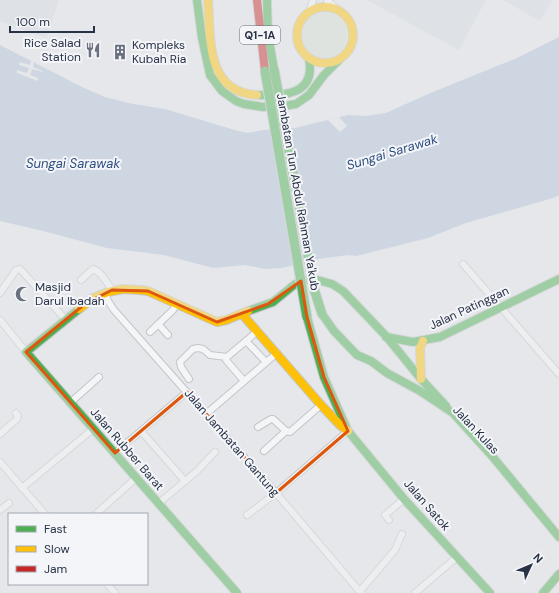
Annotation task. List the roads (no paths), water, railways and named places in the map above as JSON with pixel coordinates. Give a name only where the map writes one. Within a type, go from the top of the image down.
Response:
[{"type":"main road","points":[[208,0],[214,59],[219,73],[226,83],[233,89],[242,93],[258,95],[289,93],[304,87],[311,68],[309,59]]},
{"type":"main road","name":"Q1-1A","points":[[257,0],[258,16],[269,70]]},
{"type":"main road","points":[[268,0],[269,70]]},
{"type":"main road","points":[[195,2],[210,74],[225,94],[230,99],[237,102],[261,108],[285,107],[302,100],[310,93],[324,75],[339,60],[350,48],[353,33],[352,28],[347,18],[338,10],[324,6],[308,12],[298,25],[296,35],[296,40],[301,51],[314,62],[324,64],[339,60]]},
{"type":"main road","name":"Jambatan Tun Abdul Rahman Ya'kub","points":[[269,70],[314,289],[322,314]]},
{"type":"main road","name":"Jambatan Tun Abdul Rahman Ya'kub","points":[[269,70],[307,317]]},
{"type":"main road","name":"Jalan Kulas","points":[[108,291],[123,288],[138,289],[217,322],[224,321],[251,309],[275,301],[296,283],[307,279],[318,279],[336,285],[386,336],[421,379],[492,456],[559,537]]},
{"type":"main road","name":"Jalan Patinggan","points":[[386,336],[396,340],[430,340],[454,330],[559,279]]},
{"type":"main road","points":[[26,352],[94,297],[108,291]]},
{"type":"main road","name":"Jalan Satok","points":[[242,314],[321,405],[348,432],[404,499],[490,593]]},
{"type":"main road","name":"Jalan Kulas","points":[[322,314],[341,339],[357,355],[394,383],[438,408],[449,418],[559,543]]},
{"type":"main road","name":"Jalan Satok","points":[[307,317],[324,377],[348,432]]},
{"type":"main road","points":[[421,379],[420,348],[423,341]]},
{"type":"main road","name":"Jalan Rubber Barat","points":[[26,352],[237,593]]},
{"type":"main road","name":"Jalan Kulas","points":[[357,355],[420,391],[453,413]]},
{"type":"main road","points":[[542,593],[559,574]]},
{"type":"street","points":[[308,12],[313,0]]},
{"type":"street","points":[[327,0],[338,10]]},
{"type":"street","points":[[463,264],[559,374]]},
{"type":"street","points":[[0,293],[16,270],[20,269],[65,319]]},
{"type":"street","name":"Jalan Jambatan Gantung","points":[[81,280],[93,269],[99,272],[108,291],[108,301],[114,310],[276,493],[361,592]]},
{"type":"street","points":[[150,332],[173,310],[177,304]]},
{"type":"street","name":"Jalan Rubber Barat","points":[[0,320],[26,352]]},
{"type":"street","points":[[159,324],[168,335]]},
{"type":"street","points":[[189,379],[181,367],[180,362],[193,349],[203,349],[210,355],[226,357],[257,331]]},
{"type":"street","points":[[246,341],[266,362]]},
{"type":"street","points":[[206,414],[277,353]]},
{"type":"street","points":[[226,357],[226,360],[244,381]]},
{"type":"street","points":[[71,402],[99,377]]},
{"type":"street","points":[[114,453],[187,392]]},
{"type":"street","points":[[264,451],[286,431],[290,432],[321,405]]},
{"type":"street","points":[[0,434],[18,419],[16,413]]},
{"type":"street","points":[[258,427],[273,419],[286,431]]},
{"type":"street","points":[[22,488],[93,429]]},
{"type":"street","points":[[141,431],[186,481]]},
{"type":"street","points":[[247,515],[276,493],[348,432]]},
{"type":"street","points":[[159,503],[186,481],[215,452]]},
{"type":"street","points":[[0,462],[45,513]]},
{"type":"street","points":[[97,513],[136,478]]},
{"type":"street","points":[[389,520],[385,515],[404,499]]},
{"type":"street","points":[[0,510],[9,503]]},
{"type":"street","points":[[361,592],[395,550],[402,534]]},
{"type":"street","points":[[415,593],[457,557]]},
{"type":"water","name":"Sungai Sarawak","points":[[559,37],[559,195],[553,198],[466,223],[428,238],[356,256],[348,255],[318,259],[282,268],[265,269],[245,265],[213,268],[164,255],[107,248],[0,221],[0,45],[82,87],[105,97],[133,104],[165,109],[248,133],[263,130],[295,128],[348,115],[365,116],[386,113],[428,94],[517,58]]},
{"type":"place","name":"Rice Salad Station","points":[[93,50]]},
{"type":"place","name":"Kompleks Kubah Ria","points":[[120,52]]},
{"type":"place","name":"Masjid Darul Ibadah","points":[[23,294]]}]
